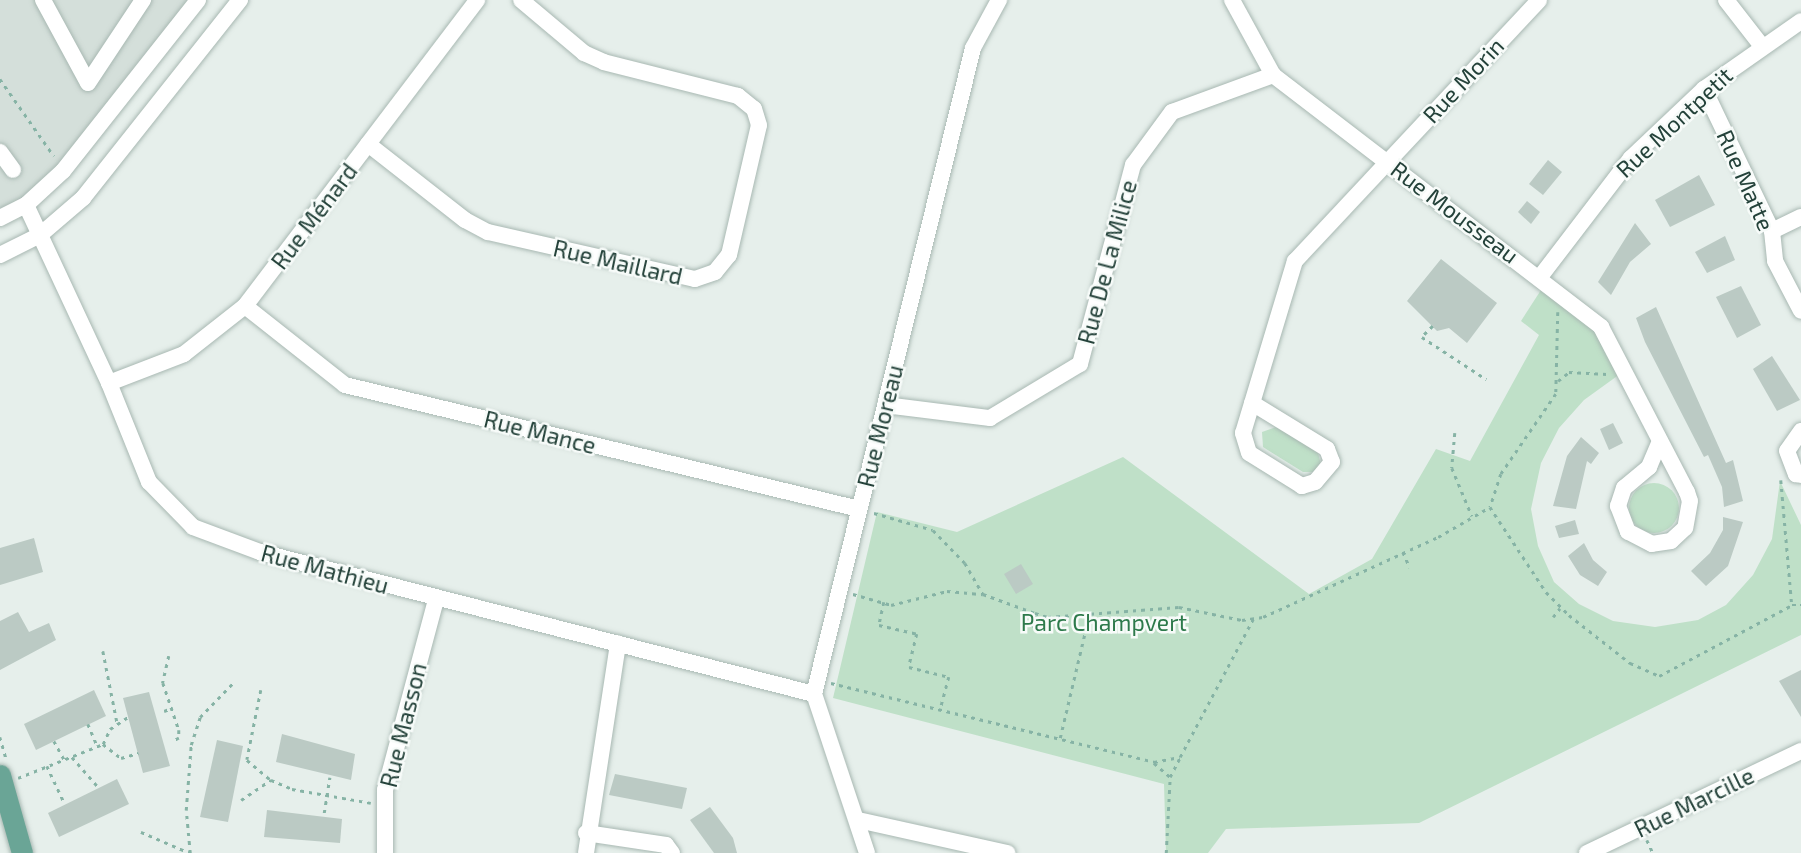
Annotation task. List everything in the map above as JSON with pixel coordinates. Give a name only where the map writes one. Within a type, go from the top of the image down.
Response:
[{"type":"main road","points":[[6,778],[22,853]]},
{"type":"street","points":[[43,0],[88,83],[143,0]]},
{"type":"street","points":[[0,218],[26,205],[63,171],[198,0]]},
{"type":"street","points":[[0,255],[40,235],[83,198],[240,0]]},
{"type":"street","name":"Rue Ménard","points":[[109,383],[184,354],[245,306],[477,0]]},
{"type":"street","name":"Rue Maillard","points":[[368,144],[465,220],[488,232],[695,279],[715,272],[729,255],[759,125],[754,109],[738,96],[604,62],[584,52],[521,0]]},
{"type":"street","name":"Rue Mousseau","points":[[1232,0],[1273,75],[1540,276],[1601,327],[1687,492],[1691,511],[1679,536],[1652,544],[1628,532],[1618,506],[1624,488],[1649,467],[1660,441]]},
{"type":"street","name":"Rue Morin","points":[[1252,403],[1327,449],[1332,462],[1315,482],[1302,486],[1249,453],[1243,433],[1252,403],[1295,261],[1539,0]]},
{"type":"street","points":[[1726,0],[1761,45]]},
{"type":"street","name":"Rue Moreau","points":[[816,687],[972,48],[991,2]]},
{"type":"street","name":"Rue Montpetit","points":[[1540,276],[1631,158],[1704,89],[1761,45],[1801,21]]},
{"type":"street","name":"Rue De La Milice","points":[[885,405],[989,418],[1080,364],[1133,165],[1172,112],[1273,75]]},
{"type":"street","name":"Rue Matte","points":[[1704,89],[1772,231],[1775,261],[1801,311]]},
{"type":"street","points":[[0,152],[13,170]]},
{"type":"street","name":"Rue Mathieu","points":[[26,205],[109,383],[149,482],[192,527],[260,552],[436,600],[816,687]]},
{"type":"street","points":[[1772,231],[1801,217]]},
{"type":"street","name":"Rue Mance","points":[[245,306],[345,384],[859,509]]},
{"type":"street","points":[[1796,469],[1787,451],[1801,431]]},
{"type":"street","name":"Rue Masson","points":[[386,853],[385,790],[436,600]]},
{"type":"street","points":[[586,853],[586,833],[618,643]]},
{"type":"street","points":[[816,687],[867,853]]},
{"type":"street","name":"Rue Marcille","points":[[1587,853],[1801,751]]},
{"type":"street","points":[[858,820],[1007,853]]},
{"type":"street","points":[[586,833],[666,845],[671,853]]},
{"type":"path","points":[[0,79],[63,171]]},
{"type":"path","points":[[839,590],[891,604],[947,591],[983,594],[1048,617],[1091,611],[1179,607],[1253,619],[1402,551],[1490,506],[1501,474],[1556,394],[1558,381],[1554,325],[1562,295]]},
{"type":"path","points":[[1433,326],[1422,337],[1486,379]]},
{"type":"path","points":[[1558,381],[1569,372],[1598,371],[1628,381]]},
{"type":"path","points":[[1455,433],[1452,468],[1473,517]]},
{"type":"path","points":[[1792,605],[1781,475],[1796,469]]},
{"type":"path","points":[[1490,506],[1560,608],[1639,669],[1659,676],[1792,605],[1801,605]]},
{"type":"path","points":[[859,509],[933,530],[965,563],[983,594]]},
{"type":"path","points":[[1402,551],[1410,568]]},
{"type":"path","points":[[884,602],[879,625],[917,634],[909,667],[948,677],[940,710]]},
{"type":"path","points":[[1553,617],[1560,608]]},
{"type":"path","points":[[1060,738],[1091,611]]},
{"type":"path","points":[[1031,627],[1035,613]]},
{"type":"path","points":[[1166,853],[1170,777],[1253,619]]},
{"type":"path","points":[[103,652],[117,723]]},
{"type":"path","points":[[169,656],[163,683],[179,738],[172,742]]},
{"type":"path","points":[[141,832],[190,853],[186,810],[191,745],[200,717],[233,683]]},
{"type":"path","points":[[816,687],[940,710],[1154,762],[1180,757]]},
{"type":"path","points":[[261,690],[247,760],[271,780],[385,806]]},
{"type":"path","points":[[164,711],[172,708]]},
{"type":"path","points":[[6,778],[47,766],[103,744],[117,723],[128,717]]},
{"type":"path","points":[[88,724],[97,745]]},
{"type":"path","points":[[54,741],[64,759]]},
{"type":"path","points":[[103,744],[121,758],[138,753]]},
{"type":"path","points":[[72,757],[99,788]]},
{"type":"path","points":[[1154,762],[1170,777]]},
{"type":"path","points":[[47,766],[65,804]]},
{"type":"path","points":[[324,814],[330,777]]},
{"type":"path","points":[[241,800],[271,780]]},
{"type":"shaded area","points":[[0,0],[198,0],[63,171],[0,218]]},
{"type":"green space","name":"Parc Champvert","points":[[1541,290],[1598,331],[1620,374],[1584,400],[1559,428],[1541,463],[1531,509],[1538,546],[1554,582],[1579,604],[1613,621],[1655,627],[1698,620],[1726,605],[1753,575],[1772,539],[1780,481],[1801,525],[1801,635],[1419,823],[1226,829],[1208,853],[1166,853],[1164,784],[833,698],[877,512],[957,532],[1123,457],[1309,594],[1372,559],[1436,449],[1470,461],[1539,335],[1521,321]]},
{"type":"green space","points":[[1276,427],[1318,453],[1321,465],[1315,472],[1303,472],[1263,447],[1262,432]]},
{"type":"green space","points":[[1644,484],[1664,484],[1678,498],[1678,518],[1664,532],[1644,532],[1630,518],[1630,498]]},
{"type":"building","points":[[1548,160],[1562,172],[1543,195],[1529,184]]},
{"type":"building","points":[[1699,175],[1715,205],[1670,227],[1655,200]]},
{"type":"building","points":[[1527,201],[1540,212],[1531,224],[1518,212]]},
{"type":"building","points":[[1635,223],[1651,244],[1630,262],[1611,295],[1598,282]]},
{"type":"building","points":[[1725,236],[1735,260],[1707,273],[1695,252]]},
{"type":"building","points":[[1441,259],[1497,303],[1467,343],[1449,328],[1437,331],[1407,301]]},
{"type":"building","points":[[1741,286],[1761,325],[1737,338],[1716,297]]},
{"type":"building","points":[[1656,307],[1726,463],[1733,460],[1743,501],[1724,507],[1722,487],[1708,455],[1704,457],[1645,342],[1636,318]]},
{"type":"building","points":[[1772,356],[1800,400],[1777,411],[1753,369]]},
{"type":"building","points":[[1613,423],[1623,443],[1609,450],[1600,429]]},
{"type":"building","points":[[1581,437],[1599,453],[1591,464],[1587,461],[1576,509],[1553,506],[1567,456]]},
{"type":"building","points":[[1723,517],[1743,522],[1728,566],[1706,586],[1691,571],[1710,553],[1723,530]]},
{"type":"building","points":[[1575,520],[1579,534],[1559,538],[1555,526]]},
{"type":"building","points":[[34,538],[43,572],[0,585],[0,548]]},
{"type":"building","points":[[1584,543],[1593,560],[1607,572],[1598,586],[1580,575],[1568,556]]},
{"type":"building","points":[[1021,564],[1033,584],[1016,594],[1004,574]]},
{"type":"building","points":[[18,612],[29,632],[49,623],[56,640],[0,670],[0,621]]},
{"type":"building","points":[[1801,670],[1801,717],[1779,681]]},
{"type":"building","points":[[94,690],[106,716],[36,750],[24,724]]},
{"type":"building","points":[[149,692],[170,766],[143,773],[123,698]]},
{"type":"building","points":[[282,734],[355,754],[351,780],[276,762]]},
{"type":"building","points":[[217,740],[243,746],[228,822],[200,817]]},
{"type":"building","points":[[615,774],[687,788],[682,809],[609,795]]},
{"type":"building","points":[[117,779],[129,804],[59,837],[48,813]]},
{"type":"building","points":[[710,807],[733,838],[737,853],[714,853],[690,820]]},
{"type":"building","points":[[267,810],[342,819],[340,843],[264,837]]}]
